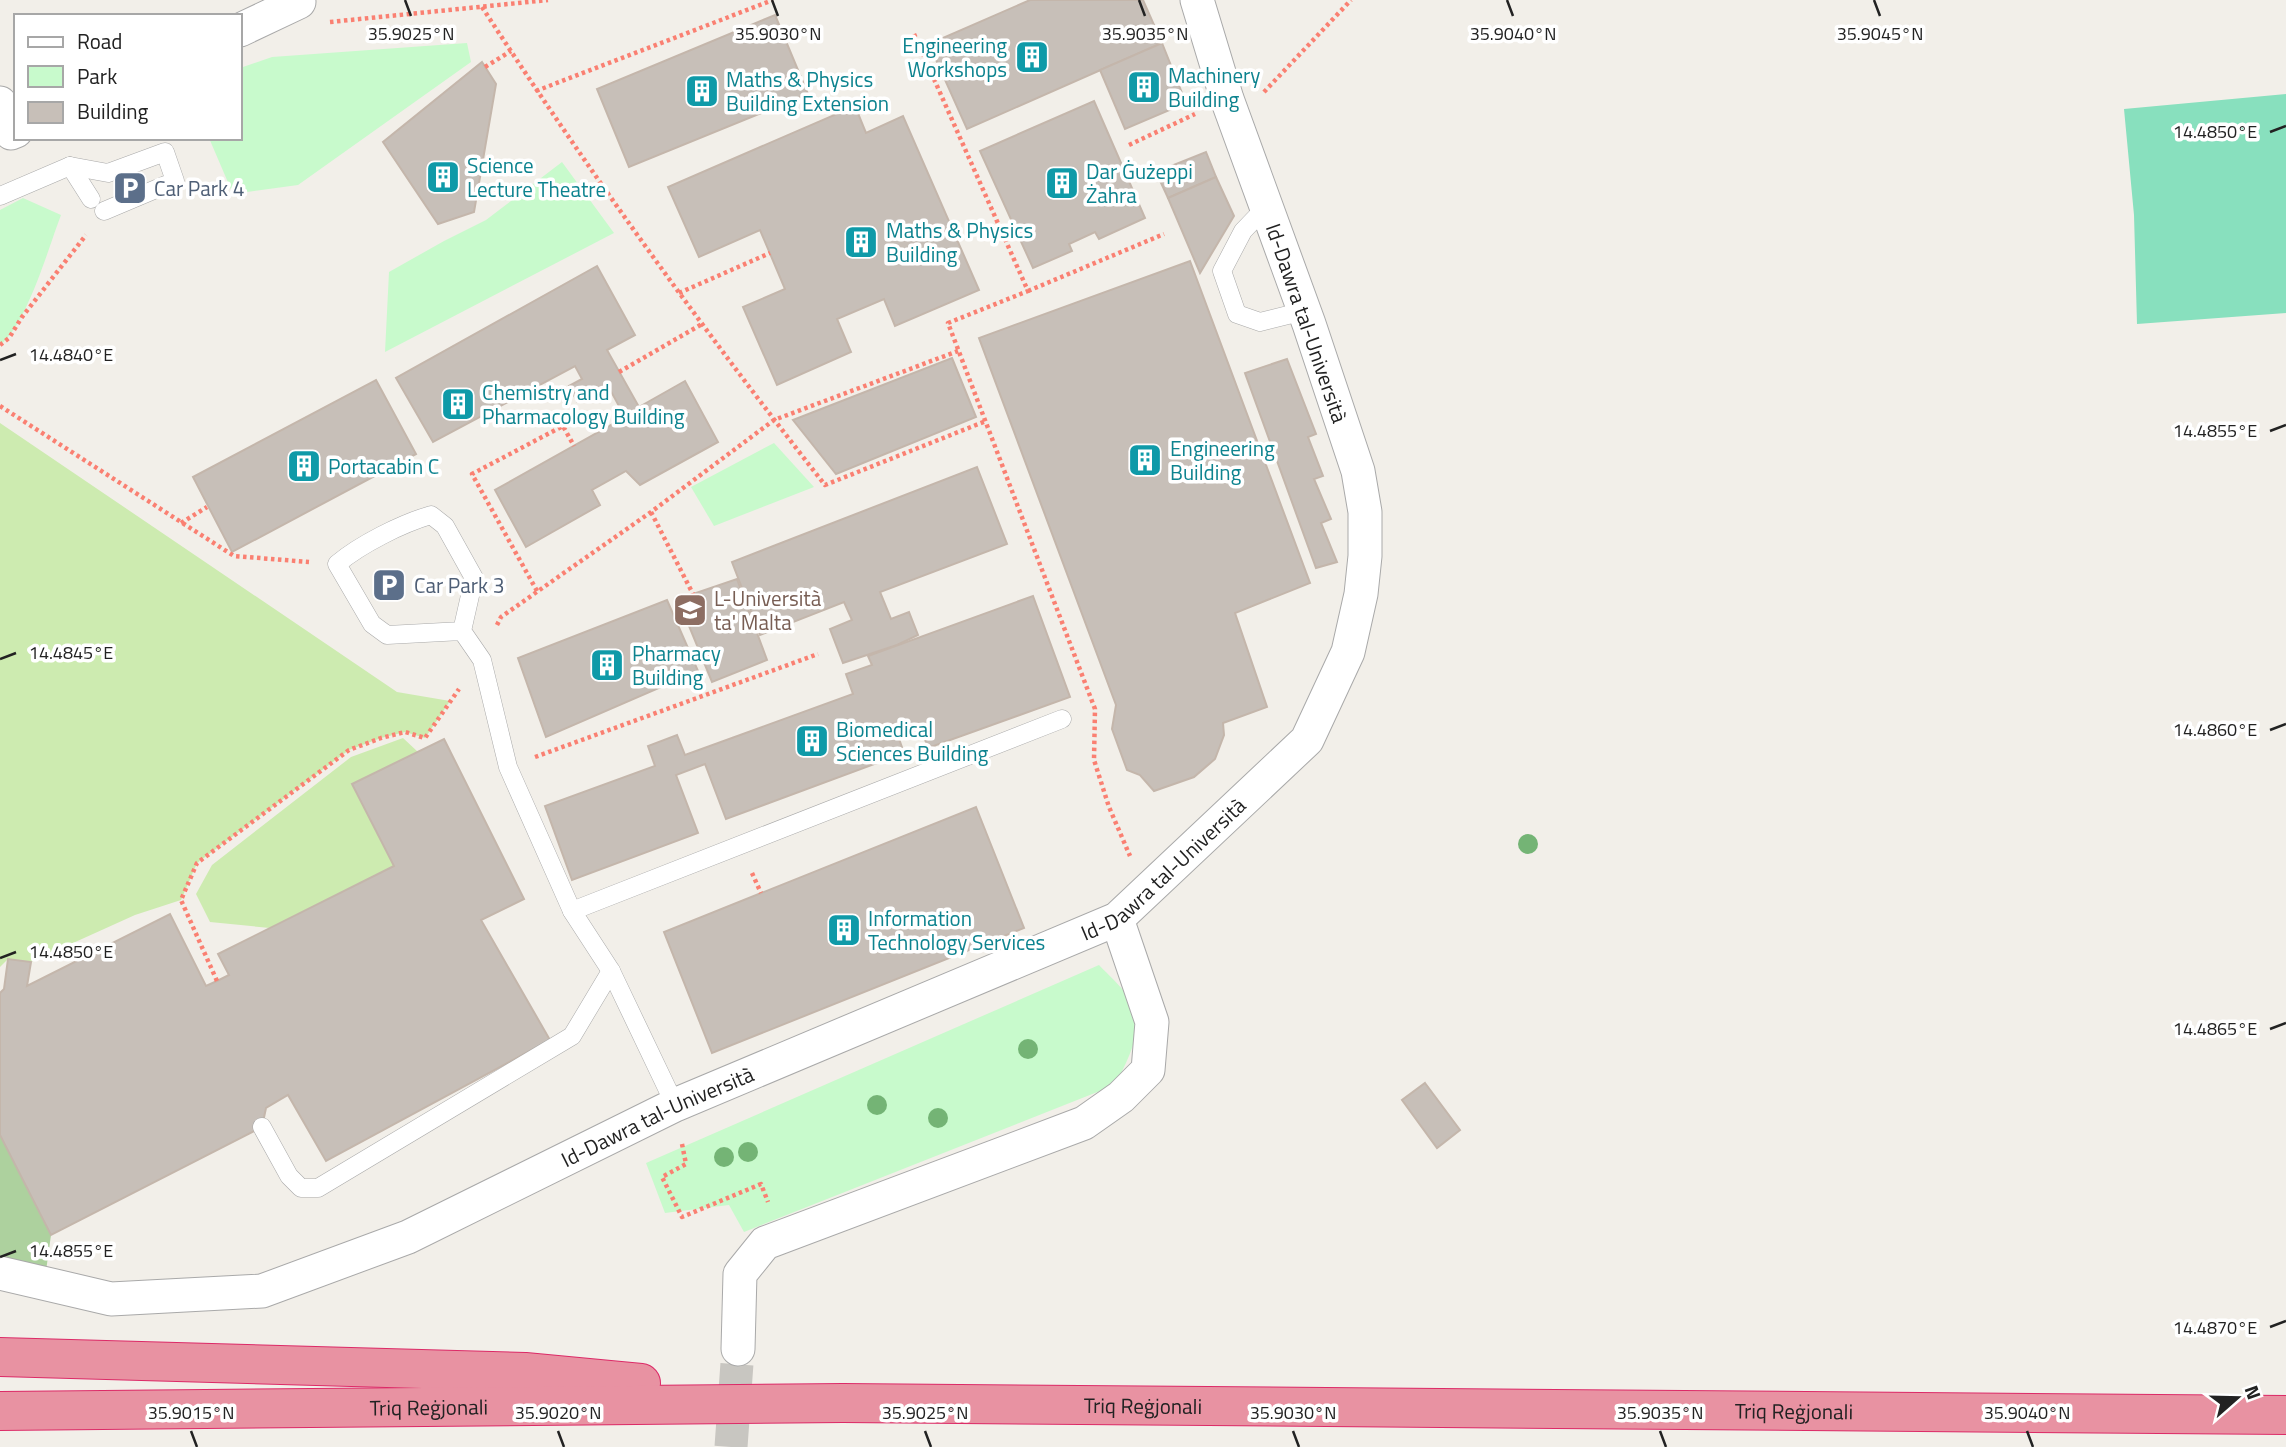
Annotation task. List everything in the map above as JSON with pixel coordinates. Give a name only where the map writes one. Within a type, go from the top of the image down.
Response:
[{"type":"highway","points":[[0,1357],[525,1372],[843,1403]]},
{"type":"highway","name":"Triq Reġjonali","points":[[0,1411],[843,1403],[2286,1415]]},
{"type":"street","points":[[242,29],[299,2],[298,0]]},
{"type":"street","name":"Id-Dawra tal-Università","points":[[0,1273],[111,1299],[262,1291],[408,1237],[675,1105],[1117,919],[1307,740],[1348,652],[1361,594],[1365,556],[1365,512],[1358,471],[1266,207],[1242,99],[1197,0]]},
{"type":"street","points":[[0,103],[12,133],[14,132]]},
{"type":"street","points":[[738,1349],[740,1274],[765,1243],[1084,1123],[1121,1097],[1148,1070],[1152,1022],[1117,919]]},
{"type":"lane","points":[[0,196],[70,166],[108,173],[165,152],[175,181],[104,211]]},
{"type":"lane","points":[[70,166],[91,199]]},
{"type":"lane","points":[[1266,207],[1243,231],[1222,271],[1237,314],[1260,322],[1304,311]]},
{"type":"lane","points":[[462,631],[387,635],[372,624],[337,564],[412,521],[430,515],[445,526],[474,578],[462,631],[482,660],[508,767],[572,911],[611,971],[675,1105]]},
{"type":"lane","points":[[572,911],[1062,719]]},
{"type":"lane","points":[[262,1127],[289,1176],[301,1188],[318,1188],[572,1035],[611,971]]},
{"type":"path","points":[[335,22],[548,0]]},
{"type":"path","points":[[536,90],[773,0]]},
{"type":"path","points":[[1129,145],[1242,99],[1351,0]]},
{"type":"path","points":[[482,7],[536,90],[679,293],[825,485],[986,421]]},
{"type":"path","points":[[914,34],[1028,291]]},
{"type":"path","points":[[485,67],[511,51]]},
{"type":"path","points":[[0,345],[9,338],[22,317],[92,227]]},
{"type":"path","points":[[1145,891],[1109,807],[1094,760],[1095,709],[948,323],[1164,234]]},
{"type":"path","points":[[679,293],[770,253]]},
{"type":"path","points":[[619,372],[702,324]]},
{"type":"path","points":[[217,981],[181,900],[197,863],[349,750],[405,732],[425,738],[482,660],[501,617],[652,512],[774,420],[958,351]]},
{"type":"path","points":[[0,405],[234,556],[337,564]]},
{"type":"path","points":[[537,591],[472,474],[563,426],[574,446]]},
{"type":"path","points":[[181,523],[207,507]]},
{"type":"path","points":[[652,512],[693,594]]},
{"type":"path","points":[[508,767],[818,654]]},
{"type":"path","points":[[686,1164],[662,1177],[682,1217],[761,1184],[782,1236]]},
{"type":"green space","points":[[467,43],[471,62],[298,185],[233,194],[210,140],[242,140],[242,67],[272,57]]},
{"type":"green space","points":[[2286,94],[2286,313],[2137,324],[2134,215],[2124,109]]},
{"type":"green space","points":[[562,162],[614,233],[385,352],[389,272],[486,220]]},
{"type":"green space","points":[[23,198],[61,215],[28,304],[10,335],[0,345],[0,210]]},
{"type":"green space","points":[[0,423],[397,692],[450,701],[425,738],[405,732],[349,750],[197,863],[181,900],[135,915],[31,962],[8,959],[0,967]]},
{"type":"green space","points":[[774,443],[814,487],[714,526],[691,487]]},
{"type":"green space","points":[[403,738],[418,752],[353,785],[394,866],[270,928],[210,922],[196,894],[212,865],[351,757]]},
{"type":"green space","points":[[1099,965],[1130,999],[1136,1012],[1137,1030],[1132,1050],[1115,1085],[744,1232],[729,1205],[665,1213],[646,1163]]},
{"type":"green space","points":[[0,1135],[51,1235],[46,1271],[0,1257]]},
{"type":"building","name":"Engineering Workshops","points":[[1030,0],[1143,0],[1162,43],[967,129],[929,44]]},
{"type":"building","name":"Maths & Physics Building Extension","points":[[775,15],[808,94],[629,167],[597,89]]},
{"type":"building","name":"Machinery Building","points":[[1162,43],[1186,103],[1125,129],[1100,70]]},
{"type":"building","name":"Science Lecture Theatre","points":[[482,62],[496,84],[474,212],[438,224],[383,142]]},
{"type":"building","name":"Dar Ġużeppi Żahra","points":[[1094,101],[1145,218],[1099,239],[1095,232],[1069,244],[1072,251],[1033,268],[980,151]]},
{"type":"building","name":"Maths & Physics Building","points":[[855,106],[866,133],[903,116],[979,290],[895,326],[884,299],[837,319],[851,352],[777,385],[743,307],[785,289],[760,230],[699,257],[668,187]]},
{"type":"building","points":[[1206,152],[1216,177],[1168,198],[1156,172]]},
{"type":"building","points":[[1216,177],[1234,216],[1200,273],[1168,198]]},
{"type":"building","name":"Engineering Building","points":[[1190,261],[1310,583],[1235,613],[1267,707],[1223,723],[1224,735],[1215,759],[1194,777],[1154,791],[1140,775],[1127,770],[1112,729],[1116,705],[979,338]]},
{"type":"building","name":"Chemistry and Pharmacology Building","points":[[597,266],[635,335],[607,350],[639,407],[685,381],[718,442],[640,485],[626,471],[592,490],[600,505],[526,547],[495,490],[625,417],[607,384],[577,401],[569,386],[582,379],[575,366],[433,442],[396,378]]},
{"type":"building","points":[[952,358],[976,417],[836,474],[793,420]]},
{"type":"building","points":[[1287,359],[1316,434],[1308,437],[1323,476],[1314,479],[1331,519],[1321,523],[1337,562],[1316,568],[1245,373]]},
{"type":"building","name":"Portacabin C","points":[[376,380],[416,454],[232,552],[193,477]]},
{"type":"building","name":"Biomedical Sciences Building","points":[[977,467],[1007,544],[880,592],[891,619],[909,612],[918,635],[843,663],[830,629],[852,620],[844,602],[760,635],[732,562]]},
{"type":"building","name":"Pharmacy Building","points":[[737,579],[767,660],[712,682],[678,599]]},
{"type":"building","name":"Biomedical Sciences Building","points":[[1033,596],[1070,697],[928,748],[921,728],[898,736],[904,753],[726,819],[705,764],[676,775],[698,833],[572,880],[545,806],[655,766],[648,746],[677,735],[685,755],[853,694],[846,674],[872,665],[868,656]]},
{"type":"building","name":"Pharmacy Building","points":[[667,600],[698,671],[546,737],[518,658]]},
{"type":"building","points":[[444,739],[524,899],[481,920],[550,1040],[326,1161],[288,1095],[266,1108],[262,1127],[51,1235],[0,1135],[0,993],[4,989],[8,959],[31,962],[27,986],[170,914],[206,986],[229,975],[218,954],[394,866],[352,784]]},
{"type":"building","name":"Information Technology Services","points":[[976,807],[1024,928],[712,1053],[664,932]]},
{"type":"building","points":[[1425,1083],[1460,1130],[1437,1148],[1402,1100]]},
{"type":"tunnel","points":[[731,1447],[738,1349]]},
{"type":"place","name":"Engineering Workshops","points":[[1032,57]]},
{"type":"place","name":"Machinery Building","points":[[1144,87]]},
{"type":"place","name":"Maths & Physics Building Extension","points":[[702,91]]},
{"type":"place","name":"Science Lecture Theatre","points":[[443,177]]},
{"type":"place","name":"Dar Ġużeppi Żahra","points":[[1062,183]]},
{"type":"place","name":"Car Park 4","points":[[130,188]]},
{"type":"place","name":"Maths & Physics Building","points":[[861,242]]},
{"type":"place","name":"Chemistry and Pharmacology Building","points":[[458,404]]},
{"type":"place","name":"Engineering Building","points":[[1145,460]]},
{"type":"place","name":"Portacabin C","points":[[304,466]]},
{"type":"place","name":"Car Park 3","points":[[389,585]]},
{"type":"place","name":"L-Università ta' Malta","points":[[690,610]]},
{"type":"place","name":"Pharmacy Building","points":[[607,665]]},
{"type":"place","name":"Biomedical Sciences Building","points":[[812,741]]},
{"type":"place","name":"Information Technology Services","points":[[844,930]]}]
